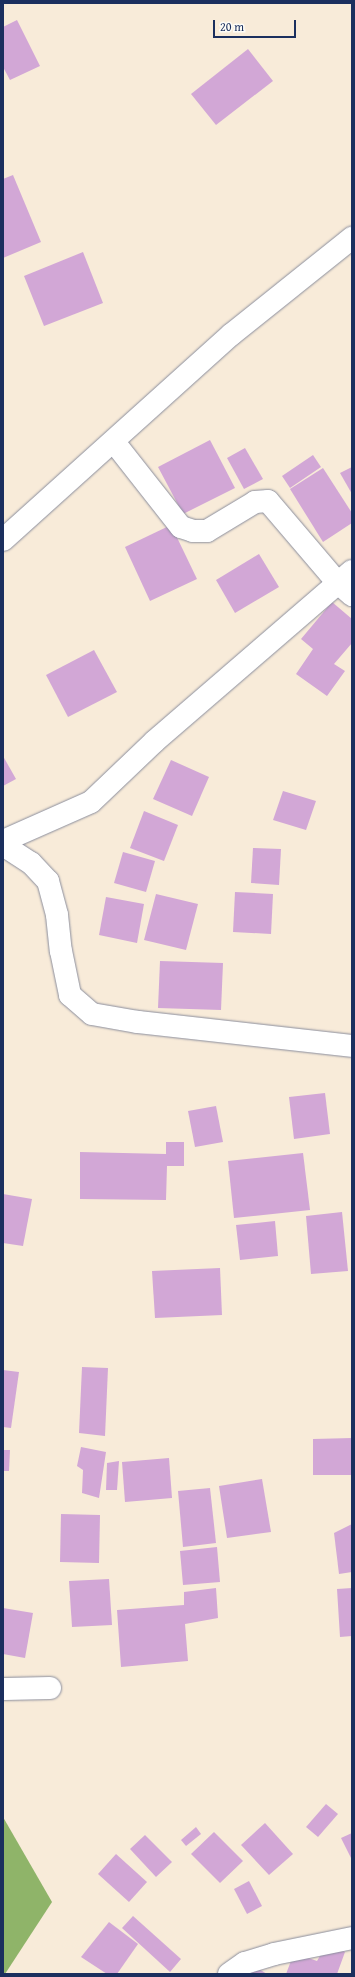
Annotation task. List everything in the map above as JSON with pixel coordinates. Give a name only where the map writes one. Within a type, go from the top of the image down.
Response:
[{"type":"street","points":[[3,540],[114,442],[232,334],[352,238]]},
{"type":"street","points":[[3,841],[91,802],[155,741],[347,583],[268,502],[255,502],[207,531],[193,531],[181,527],[114,442]]},
{"type":"street","points":[[3,845],[31,863],[48,881],[57,915],[61,951],[70,995],[92,1014],[138,1022],[352,1046]]},
{"type":"street","points":[[3,1689],[50,1688]]},
{"type":"street","points":[[229,1974],[244,1963],[274,1954],[352,1938]]},
{"type":"green space","points":[[3,1817],[52,1902],[5,1974],[3,1974]]},
{"type":"building","points":[[17,20],[40,66],[10,80],[3,67],[3,27]]},
{"type":"building","points":[[248,49],[273,81],[216,125],[191,94]]},
{"type":"building","points":[[13,175],[41,242],[3,258],[3,179]]},
{"type":"building","points":[[83,252],[103,303],[44,326],[24,276]]},
{"type":"building","points":[[210,440],[235,488],[183,514],[158,467]]},
{"type":"building","points":[[245,448],[263,479],[244,489],[227,458]]},
{"type":"building","points":[[313,455],[321,467],[290,488],[282,476]]},
{"type":"building","points":[[352,467],[352,494],[340,473]]},
{"type":"building","points":[[323,468],[352,513],[352,523],[323,542],[290,489]]},
{"type":"building","points":[[171,525],[197,579],[150,601],[125,547]]},
{"type":"building","points":[[259,554],[279,587],[235,613],[216,580]]},
{"type":"building","points":[[332,602],[352,619],[352,643],[334,664],[345,671],[327,696],[296,674],[313,649],[301,639]]},
{"type":"building","points":[[94,650],[117,692],[68,717],[46,675]]},
{"type":"building","points":[[3,756],[16,779],[3,786]]},
{"type":"building","points":[[171,760],[209,777],[192,816],[153,799]]},
{"type":"building","points":[[283,791],[316,801],[306,830],[273,820]]},
{"type":"building","points":[[144,811],[178,825],[164,861],[130,848]]},
{"type":"building","points":[[253,848],[281,849],[279,885],[251,883]]},
{"type":"building","points":[[123,852],[155,861],[146,892],[114,883]]},
{"type":"building","points":[[235,892],[273,894],[271,934],[233,932]]},
{"type":"building","points":[[156,894],[198,904],[186,950],[144,940]]},
{"type":"building","points":[[106,897],[144,904],[137,943],[99,935]]},
{"type":"building","points":[[160,961],[223,963],[221,1010],[158,1008]]},
{"type":"building","points":[[325,1093],[330,1134],[294,1139],[289,1097]]},
{"type":"building","points":[[216,1106],[223,1142],[195,1147],[188,1111]]},
{"type":"building","points":[[166,1142],[184,1142],[184,1166],[167,1166],[166,1200],[80,1199],[80,1152],[166,1154]]},
{"type":"building","points":[[303,1153],[310,1210],[234,1218],[228,1161]]},
{"type":"building","points":[[3,1194],[32,1199],[23,1246],[3,1243]]},
{"type":"building","points":[[342,1212],[348,1271],[311,1274],[306,1216]]},
{"type":"building","points":[[275,1221],[278,1256],[240,1260],[236,1225]]},
{"type":"building","points":[[220,1268],[222,1315],[155,1318],[152,1271]]},
{"type":"building","points":[[82,1367],[108,1368],[105,1436],[79,1433]]},
{"type":"building","points":[[3,1370],[19,1372],[11,1428],[3,1427]]},
{"type":"building","points":[[352,1438],[352,1475],[313,1475],[313,1439]]},
{"type":"building","points":[[81,1447],[106,1452],[99,1498],[82,1493],[83,1470],[77,1466]]},
{"type":"building","points":[[3,1450],[10,1450],[9,1471],[3,1471]]},
{"type":"building","points":[[169,1458],[172,1498],[125,1502],[122,1462]]},
{"type":"building","points":[[119,1461],[117,1490],[106,1490],[107,1463]]},
{"type":"building","points":[[262,1479],[271,1532],[227,1538],[219,1486]]},
{"type":"building","points":[[210,1488],[216,1543],[183,1547],[178,1491]]},
{"type":"building","points":[[61,1514],[100,1515],[99,1563],[60,1562]]},
{"type":"building","points":[[352,1524],[352,1572],[339,1574],[334,1533]]},
{"type":"building","points":[[217,1547],[220,1582],[183,1585],[180,1551]]},
{"type":"building","points":[[109,1579],[112,1625],[72,1627],[69,1581]]},
{"type":"building","points":[[216,1588],[218,1618],[185,1624],[188,1661],[121,1667],[117,1610],[184,1605],[184,1592]]},
{"type":"building","points":[[352,1588],[352,1636],[340,1637],[337,1589]]},
{"type":"building","points":[[3,1608],[33,1613],[25,1658],[3,1654]]},
{"type":"building","points":[[326,1804],[338,1814],[318,1837],[306,1827]]},
{"type":"building","points":[[265,1823],[293,1854],[269,1875],[241,1845]]},
{"type":"building","points":[[196,1827],[201,1834],[186,1846],[181,1840]]},
{"type":"building","points":[[214,1832],[243,1861],[220,1883],[191,1854]]},
{"type":"building","points":[[352,1833],[352,1860],[341,1838]]},
{"type":"building","points":[[145,1835],[172,1862],[156,1877],[130,1849]]},
{"type":"building","points":[[116,1854],[147,1882],[129,1902],[98,1874]]},
{"type":"building","points":[[249,1881],[262,1906],[247,1914],[234,1889]]},
{"type":"building","points":[[133,1916],[181,1959],[170,1972],[122,1928]]},
{"type":"building","points":[[109,1922],[138,1944],[117,1974],[107,1974],[81,1957]]},
{"type":"building","points":[[327,1944],[345,1952],[337,1974],[286,1974],[294,1953],[317,1961]]},
{"type":"building","points":[[251,1964],[267,1974],[242,1974]]}]
